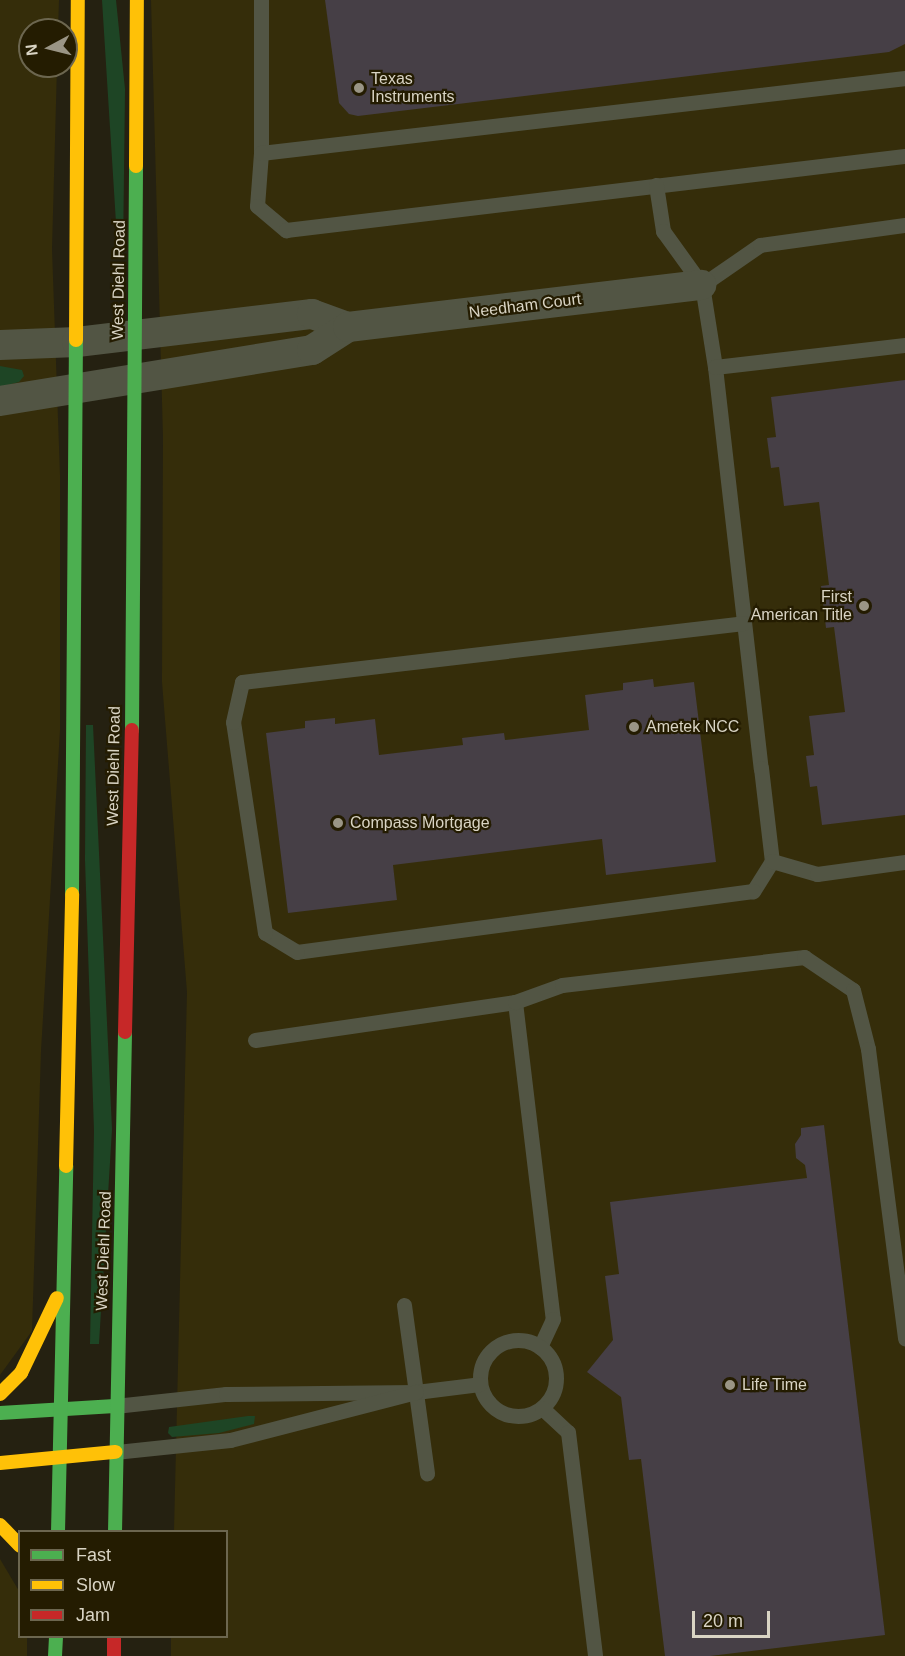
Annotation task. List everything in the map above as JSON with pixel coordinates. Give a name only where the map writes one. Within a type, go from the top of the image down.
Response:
[{"type":"street","points":[[58,1530],[77,342],[78,0]]},
{"type":"street","name":"West Diehl Road","points":[[115,1530],[115,1406],[125,1105],[137,0]]},
{"type":"street","name":"Needham Court","points":[[0,401],[76,391],[312,350],[348,327],[702,285]]},
{"type":"street","name":"Needham Court","points":[[0,345],[77,342],[134,333],[312,314],[348,327]]},
{"type":"street","points":[[0,1394],[21,1373],[63,1283]]},
{"type":"street","points":[[0,1413],[115,1406]]},
{"type":"street","points":[[0,1463],[115,1452]]},
{"type":"street","points":[[0,1525],[18,1544]]},
{"type":"street","points":[[56,1638],[56,1656]]},
{"type":"street","points":[[114,1638],[114,1656]]},
{"type":"lane","points":[[261,0],[261,153],[256,206],[286,230],[905,156]]},
{"type":"lane","points":[[261,153],[905,78]]},
{"type":"lane","points":[[656,185],[663,231],[702,285],[715,367],[772,861],[753,891],[297,952],[265,933],[233,722],[242,682],[744,623]]},
{"type":"lane","points":[[702,285],[760,245],[905,225]]},
{"type":"lane","points":[[715,367],[905,345]]},
{"type":"lane","points":[[772,861],[817,874],[905,862]]},
{"type":"lane","points":[[255,1040],[515,1002],[562,985],[804,957],[853,990],[868,1049],[905,1340]]},
{"type":"lane","points":[[515,1002],[553,1319],[540,1347]]},
{"type":"lane","points":[[404,1305],[426,1473]]},
{"type":"lane","points":[[516,1339],[540,1347],[556,1370],[552,1396],[542,1408],[530,1415],[510,1416],[497,1411],[483,1394],[480,1384],[482,1365],[493,1348],[516,1339]]},
{"type":"lane","points":[[115,1406],[226,1394],[416,1392],[480,1384]]},
{"type":"lane","points":[[115,1452],[230,1440],[416,1392]]},
{"type":"lane","points":[[542,1408],[568,1432],[596,1656]]},
{"type":"shaded area","points":[[0,0],[59,0],[58,18],[18,18],[18,78],[57,78],[52,249],[60,475],[60,730],[41,1051],[32,1331],[0,1375]]},
{"type":"shaded area","points":[[151,0],[905,0],[905,1656],[171,1656],[171,1638],[228,1638],[228,1530],[174,1530],[187,992],[162,682],[163,437]]},
{"type":"shaded area","points":[[0,1559],[18,1589],[18,1638],[27,1638],[27,1656],[0,1656]]},
{"type":"green space","points":[[102,0],[116,0],[125,89],[123,255],[118,255]]},
{"type":"green space","points":[[0,366],[22,370],[24,376],[19,382],[0,387]]},
{"type":"green space","points":[[86,725],[93,725],[112,1129],[99,1344],[90,1344],[94,1131],[85,860]]},
{"type":"green space","points":[[255,1416],[254,1424],[219,1433],[172,1437],[168,1433],[169,1427]]},
{"type":"building","points":[[325,0],[905,0],[905,44],[889,52],[358,116],[349,114],[339,103]]},
{"type":"building","name":"First American Title","points":[[905,380],[905,815],[822,825],[817,786],[810,787],[806,756],[814,755],[809,716],[845,712],[834,627],[826,628],[821,586],[829,585],[819,502],[784,506],[779,467],[771,468],[767,438],[776,437],[771,397]]},
{"type":"building","points":[[653,679],[654,687],[694,682],[716,862],[606,875],[602,839],[393,865],[397,900],[288,913],[266,733],[305,728],[305,721],[335,718],[335,724],[375,719],[379,755],[463,745],[462,738],[504,733],[505,740],[589,730],[585,695],[623,690],[623,683]]},
{"type":"building","name":"Life Time","points":[[824,1125],[885,1635],[710,1656],[665,1656],[641,1459],[629,1460],[621,1397],[587,1372],[613,1340],[605,1276],[619,1274],[610,1202],[807,1178],[805,1165],[796,1158],[795,1144],[801,1135],[801,1128]]},
{"type":"traffic: fast","points":[[132,730],[136,166]]},
{"type":"traffic: fast","points":[[72,894],[76,340]]},
{"type":"traffic: fast","points":[[115,1530],[125,1032]]},
{"type":"traffic: fast","points":[[58,1530],[66,1166]]},
{"type":"traffic: fast","points":[[0,1413],[115,1406]]},
{"type":"traffic: fast","points":[[55,1656],[56,1638]]},
{"type":"traffic: slow","points":[[76,340],[78,0]]},
{"type":"traffic: slow","points":[[136,166],[137,0]]},
{"type":"traffic: slow","points":[[66,1166],[72,894]]},
{"type":"traffic: slow","points":[[0,1394],[21,1373],[57,1298]]},
{"type":"traffic: slow","points":[[0,1463],[115,1452]]},
{"type":"traffic: slow","points":[[0,1525],[18,1544]]},
{"type":"traffic: jam","points":[[125,1032],[132,730]]},
{"type":"traffic: jam","points":[[114,1638],[114,1656]]},
{"type":"place","name":"Texas Instruments","points":[[359,88]]},
{"type":"place","name":"First American Title","points":[[864,606]]},
{"type":"place","name":"Ametek NCC","points":[[634,727]]},
{"type":"place","name":"Compass Mortgage","points":[[338,823]]},
{"type":"place","name":"Life Time","points":[[730,1385]]}]
